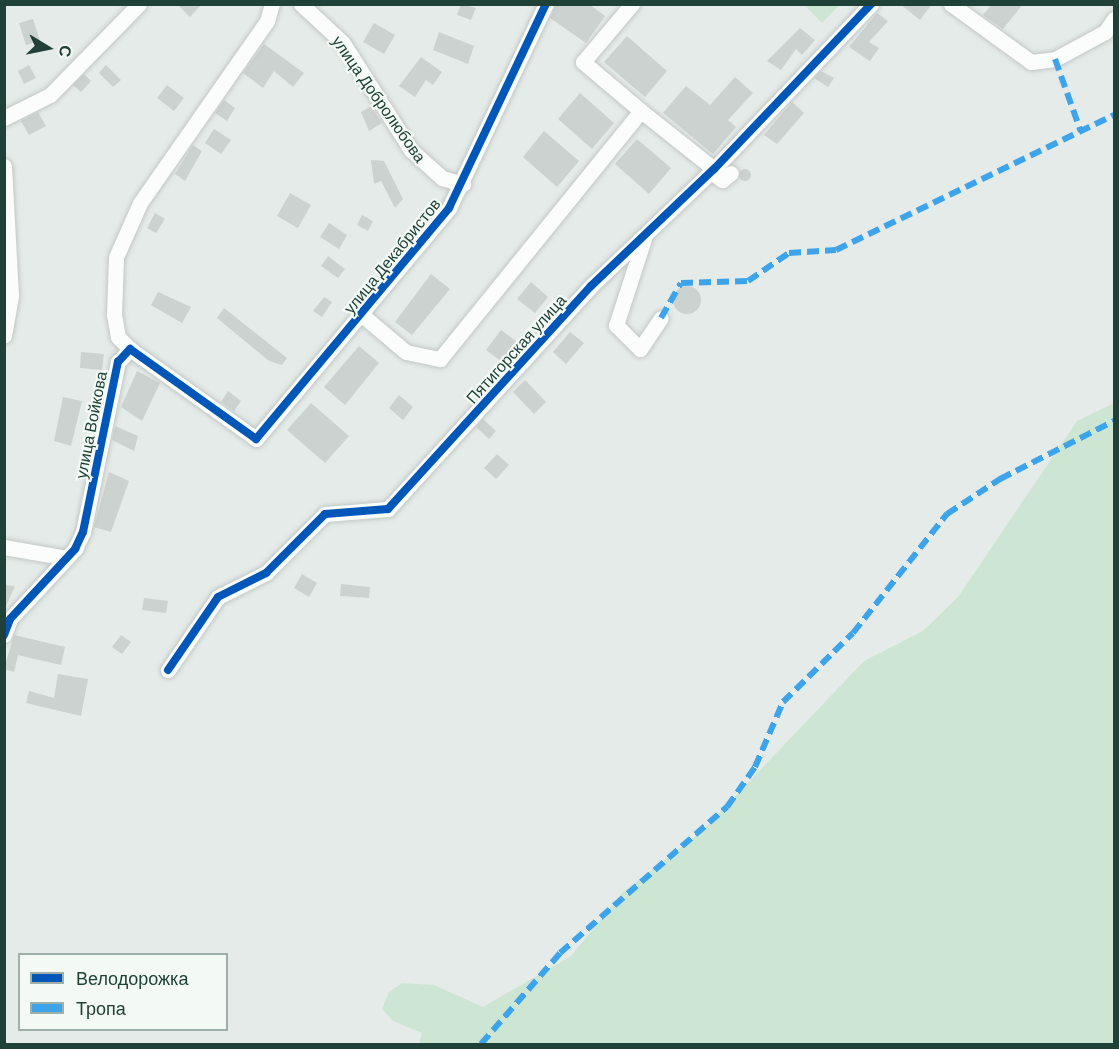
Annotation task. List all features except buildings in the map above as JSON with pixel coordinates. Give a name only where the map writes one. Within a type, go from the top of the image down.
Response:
[{"type":"street","points":[[4,118],[50,95],[139,4]]},
{"type":"street","points":[[130,349],[118,337],[114,315],[116,257],[140,203],[267,21],[272,4]]},
{"type":"street","name":"улица Добролюбова","points":[[301,4],[343,43],[411,150],[442,178],[463,184]]},
{"type":"street","name":"улица Декабристов","points":[[130,349],[256,439],[362,315],[463,184],[546,4]]},
{"type":"street","points":[[632,4],[583,62],[722,180],[731,173]]},
{"type":"street","name":"Пятигорская улица","points":[[168,670],[218,597],[266,573],[325,514],[388,509],[591,286],[712,170],[871,4]]},
{"type":"street","points":[[951,4],[1031,62],[1055,59],[1105,32],[1114,19]]},
{"type":"street","points":[[362,315],[406,352],[440,359],[641,111]]},
{"type":"street","points":[[4,166],[11,296],[4,335]]},
{"type":"street","points":[[646,234],[616,325],[640,349],[662,318]]},
{"type":"street","name":"улица Войкова","points":[[4,635],[10,619],[62,557],[75,549],[83,532],[118,362],[130,349]]},
{"type":"street","points":[[4,547],[62,557]]},
{"type":"green space","points":[[804,5],[839,5],[822,23]]},
{"type":"green space","points":[[1114,403],[1114,1044],[419,1044],[422,1033],[393,1021],[382,1009],[389,992],[402,983],[434,985],[483,1007],[571,956],[623,892],[703,830],[864,661],[923,631],[958,597],[1077,421]]},
{"type":"marked path","points":[[1055,59],[1081,132]]},
{"type":"marked path","points":[[661,318],[681,283],[748,281],[789,253],[836,250],[1114,115]]},
{"type":"marked path","points":[[481,1044],[560,953],[727,807],[755,767],[783,702],[853,633],[947,514],[1000,479],[1114,421]]},
{"type":"cycle path","points":[[4,635],[10,619],[75,549],[83,532],[118,362],[130,349],[256,439],[449,208],[546,4]]},
{"type":"cycle path","points":[[168,670],[218,597],[266,573],[325,514],[388,509],[591,286],[714,169],[871,4]]}]
